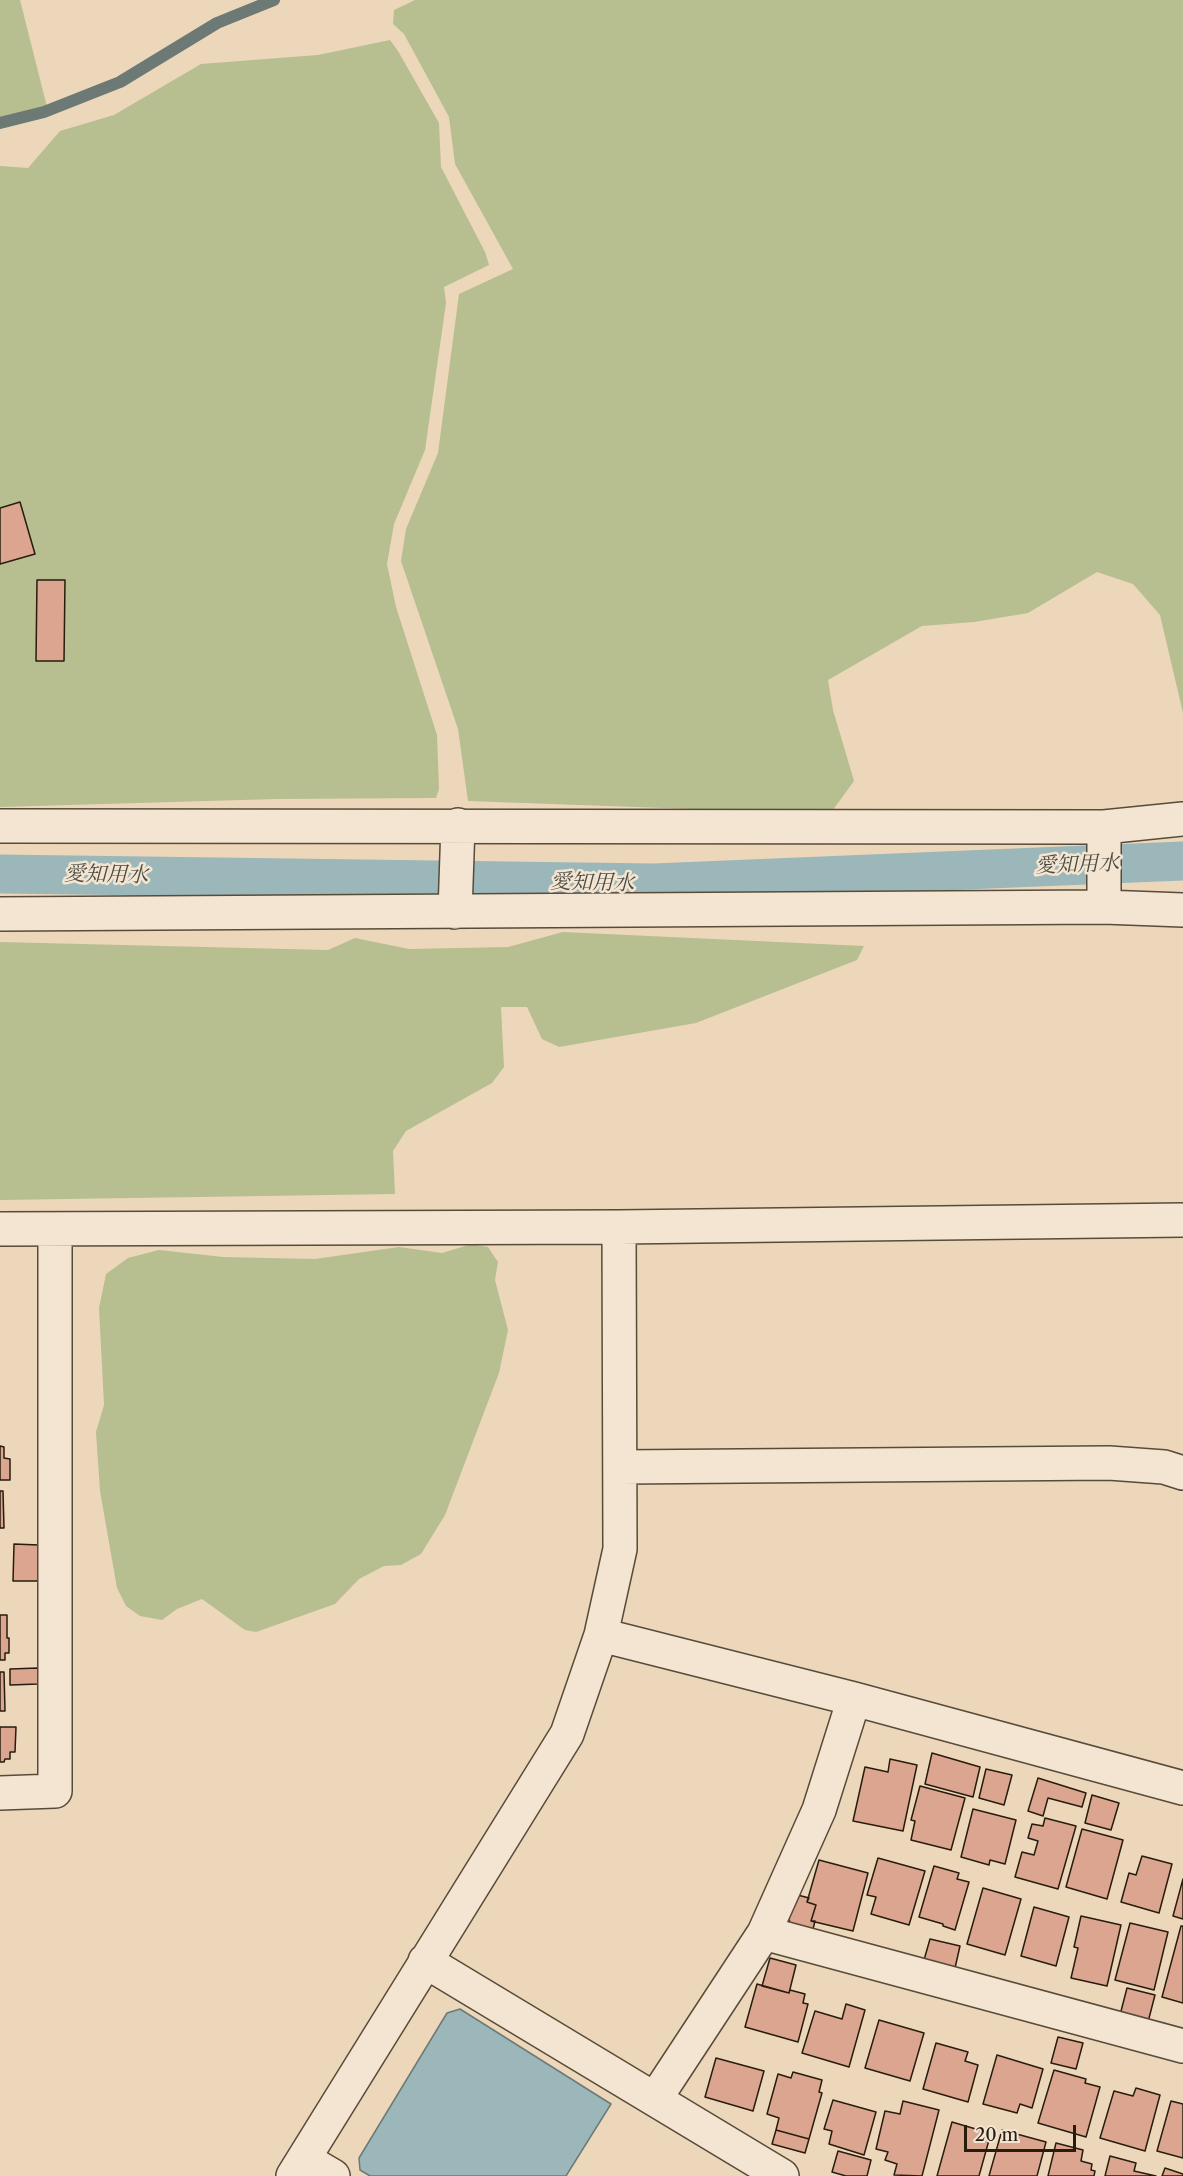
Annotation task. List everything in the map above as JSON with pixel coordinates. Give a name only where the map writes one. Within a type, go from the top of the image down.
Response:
[{"type":"street","points":[[0,826],[458,831],[1104,831],[1183,819]]},
{"type":"street","points":[[455,902],[458,831]]},
{"type":"street","points":[[1104,831],[1104,902]]},
{"type":"street","points":[[0,914],[455,902],[1104,902],[1183,910]]},
{"type":"street","points":[[0,1229],[619,1227],[1183,1220]]},
{"type":"street","points":[[333,2176],[299,2167],[567,1734],[602,1635],[620,1549],[619,1227]]},
{"type":"street","points":[[0,1792],[56,1791],[55,1229]]},
{"type":"street","points":[[621,1467],[1109,1463],[1164,1467],[1183,1473]]},
{"type":"street","points":[[602,1635],[854,1699],[1183,1788]]},
{"type":"street","points":[[655,2099],[764,1933],[819,1810],[854,1699]]},
{"type":"street","points":[[764,1933],[1183,2046]]},
{"type":"street","points":[[425,1961],[782,2176]]},
{"type":"green space","points":[[0,0],[20,0],[47,107],[0,118]]},
{"type":"green space","points":[[415,0],[1183,0],[1183,713],[1160,615],[1133,584],[1097,572],[1028,613],[974,622],[922,626],[828,680],[833,710],[854,781],[830,814],[468,801],[458,729],[401,561],[406,529],[438,453],[459,294],[513,269],[455,164],[449,117],[404,34],[393,24],[394,10]]},
{"type":"green space","points":[[390,40],[439,123],[441,167],[485,252],[489,265],[444,287],[446,303],[425,450],[394,524],[387,564],[396,607],[437,735],[439,789],[436,798],[276,799],[0,807],[0,166],[28,168],[60,131],[114,115],[201,64],[318,55]]},
{"type":"green space","points":[[563,932],[864,946],[857,960],[696,1023],[559,1047],[542,1039],[527,1007],[501,1007],[504,1067],[492,1083],[406,1131],[393,1151],[395,1194],[0,1200],[0,942],[328,950],[355,938],[409,949],[508,947]]},
{"type":"green space","points":[[472,1244],[488,1247],[498,1262],[495,1280],[508,1330],[499,1373],[445,1515],[421,1554],[401,1565],[384,1566],[359,1579],[335,1604],[256,1632],[245,1630],[202,1599],[177,1609],[162,1620],[140,1616],[126,1606],[117,1588],[100,1491],[96,1432],[104,1405],[99,1308],[106,1274],[128,1258],[159,1250],[223,1257],[315,1259],[399,1247],[442,1253]]},
{"type":"water","points":[[460,2009],[611,2104],[566,2176],[370,2176],[360,2170],[359,2158],[447,2013]]},
{"type":"building","points":[[20,502],[35,554],[0,564],[0,508]]},
{"type":"building","points":[[37,580],[65,580],[64,661],[36,661]]},
{"type":"building","points":[[0,1446],[4,1447],[4,1458],[10,1459],[10,1480],[0,1480]]},
{"type":"building","points":[[0,1491],[3,1491],[4,1528],[0,1528]]},
{"type":"building","points":[[14,1544],[39,1545],[38,1581],[13,1581]]},
{"type":"building","points":[[0,1615],[7,1615],[9,1653],[5,1653],[5,1660],[0,1660]]},
{"type":"building","points":[[38,1668],[38,1684],[10,1685],[10,1669]]},
{"type":"building","points":[[0,1672],[4,1672],[5,1711],[0,1711]]},
{"type":"building","points":[[0,1727],[16,1727],[15,1752],[10,1752],[10,1759],[5,1759],[4,1762],[0,1762]]},
{"type":"building","points":[[932,1753],[980,1767],[973,1797],[925,1784]]},
{"type":"building","points":[[890,1759],[917,1765],[903,1831],[853,1821],[865,1767],[888,1772]]},
{"type":"building","points":[[986,1769],[1012,1775],[1004,1805],[979,1798]]},
{"type":"building","points":[[1038,1778],[1086,1793],[1082,1807],[1048,1798],[1043,1816],[1028,1811]]},
{"type":"building","points":[[920,1786],[965,1798],[951,1850],[911,1840],[915,1821],[911,1820]]},
{"type":"building","points":[[1092,1795],[1119,1803],[1111,1830],[1085,1823]]},
{"type":"building","points":[[973,1809],[1016,1820],[1005,1864],[990,1860],[989,1865],[961,1857]]},
{"type":"building","points":[[1045,1818],[1076,1826],[1058,1889],[1015,1877],[1022,1852],[1034,1855],[1038,1841],[1028,1838],[1032,1824],[1043,1826]]},
{"type":"building","points":[[1082,1829],[1123,1840],[1107,1899],[1066,1887]]},
{"type":"building","points":[[1142,1856],[1172,1864],[1159,1913],[1121,1902],[1129,1873],[1136,1875]]},
{"type":"building","points":[[878,1858],[925,1871],[909,1925],[871,1914],[876,1897],[867,1895]]},
{"type":"building","points":[[819,1860],[868,1873],[853,1931],[811,1921],[816,1905],[807,1902]]},
{"type":"building","points":[[934,1866],[959,1873],[957,1879],[969,1882],[955,1930],[919,1917]]},
{"type":"building","points":[[1183,1879],[1183,1919],[1173,1916]]},
{"type":"building","points":[[983,1888],[1021,1899],[1005,1955],[967,1944]]},
{"type":"building","points":[[794,1894],[809,1898],[807,1902],[816,1905],[811,1921],[815,1921],[812,1933],[793,1928],[785,1912]]},
{"type":"building","points":[[1034,1907],[1069,1917],[1056,1966],[1021,1956]]},
{"type":"building","points":[[1081,1916],[1121,1925],[1107,1986],[1071,1978],[1078,1948],[1074,1947]]},
{"type":"building","points":[[1130,1923],[1168,1932],[1154,1990],[1115,1980]]},
{"type":"building","points":[[1181,1926],[1183,1926],[1183,2003],[1162,1997]]},
{"type":"building","points":[[930,1939],[960,1946],[955,1968],[924,1960]]},
{"type":"building","points":[[770,1958],[796,1965],[789,1993],[762,1986]]},
{"type":"building","points":[[757,1984],[789,1993],[790,1990],[805,1994],[803,2003],[808,2004],[798,2042],[745,2027]]},
{"type":"building","points":[[1127,1988],[1155,1995],[1148,2022],[1120,2015]]},
{"type":"building","points":[[846,2004],[865,2010],[849,2067],[802,2053],[815,2011],[842,2019]]},
{"type":"building","points":[[879,2020],[924,2033],[910,2081],[865,2068]]},
{"type":"building","points":[[1058,2037],[1083,2043],[1076,2069],[1051,2063]]},
{"type":"building","points":[[936,2043],[968,2052],[965,2061],[978,2065],[968,2102],[923,2089]]},
{"type":"building","points":[[997,2055],[1043,2069],[1032,2108],[1020,2104],[1017,2113],[983,2104]]},
{"type":"building","points":[[716,2058],[764,2071],[753,2111],[705,2097]]},
{"type":"building","points":[[1054,2070],[1086,2079],[1085,2083],[1100,2087],[1086,2137],[1038,2123]]},
{"type":"building","points":[[793,2072],[822,2080],[819,2092],[822,2093],[809,2139],[776,2130],[779,2118],[767,2114],[778,2074],[791,2078]]},
{"type":"building","points":[[1136,2088],[1160,2095],[1145,2151],[1100,2138],[1114,2091],[1133,2096]]},
{"type":"building","points":[[833,2100],[876,2112],[864,2155],[829,2144],[832,2131],[824,2129]]},
{"type":"building","points":[[903,2101],[939,2110],[922,2176],[894,2175],[897,2164],[885,2160],[888,2152],[876,2149],[885,2111],[900,2114]]},
{"type":"building","points":[[1171,2101],[1183,2104],[1183,2158],[1157,2151]]},
{"type":"building","points":[[952,2122],[986,2132],[985,2139],[989,2140],[979,2176],[937,2176]]},
{"type":"building","points":[[776,2130],[809,2139],[805,2153],[772,2144]]},
{"type":"building","points":[[1002,2130],[1046,2142],[1037,2176],[989,2176]]},
{"type":"building","points":[[1056,2143],[1083,2150],[1081,2161],[1092,2164],[1091,2170],[1095,2171],[1094,2176],[1048,2176]]},
{"type":"building","points":[[838,2151],[871,2160],[867,2176],[846,2176],[832,2172]]},
{"type":"building","points":[[1110,2156],[1136,2163],[1134,2171],[1156,2176],[1105,2176]]},
{"type":"building","points":[[1165,2168],[1183,2174],[1183,2176],[1162,2176]]},
{"type":"waterway","points":[[0,123],[44,112],[120,82],[217,23],[274,0]]},
{"type":"waterway","name":"愛知用水","points":[[0,874],[654,883],[1183,861]]}]
